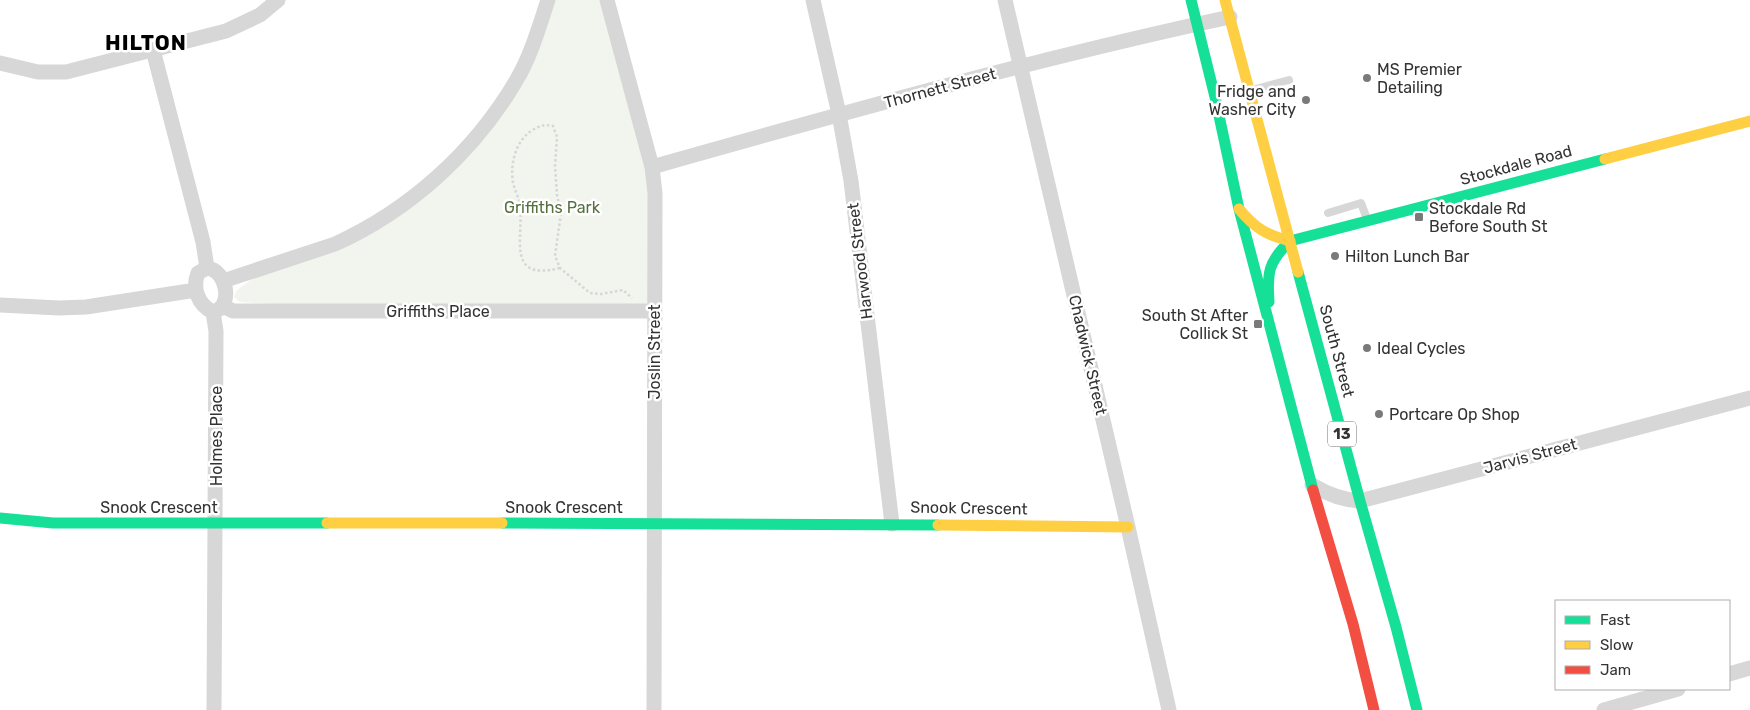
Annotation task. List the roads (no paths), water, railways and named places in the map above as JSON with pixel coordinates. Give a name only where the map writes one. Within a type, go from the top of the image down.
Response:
[{"type":"street","points":[[0,63],[38,72],[66,72],[226,31],[260,15],[278,0]]},
{"type":"street","points":[[223,281],[335,244],[353,236],[386,217],[442,173],[462,155],[516,81],[528,55],[548,0]]},
{"type":"street","name":"Joslin Street","points":[[607,0],[652,168],[655,193],[654,710]]},
{"type":"street","name":"Harwood Street","points":[[813,0],[839,114],[851,181],[892,524]]},
{"type":"street","name":"Chadwick Street","points":[[1005,0],[1169,710]]},
{"type":"street","points":[[1190,0],[1215,97],[1239,209],[1374,710]]},
{"type":"street","name":"South Street","points":[[1225,0],[1405,662],[1416,710]]},
{"type":"street","name":"Thornett Street","points":[[652,168],[839,114],[1020,67],[1230,16]]},
{"type":"street","points":[[153,50],[203,242],[207,268]]},
{"type":"street","name":"Stockdale Road","points":[[1290,241],[1750,121]]},
{"type":"street","points":[[1239,209],[1262,232],[1290,241]]},
{"type":"street","points":[[1270,319],[1269,270],[1275,255],[1290,241]]},
{"type":"street","points":[[207,268],[218,272],[223,281],[226,297],[218,309],[202,305],[196,290],[198,273],[207,268]]},
{"type":"street","points":[[0,305],[59,308],[86,307],[196,290]]},
{"type":"street","name":"Griffiths Place","points":[[218,309],[233,311],[654,311]]},
{"type":"street","name":"Holmes Place","points":[[214,710],[216,331],[218,309]]},
{"type":"street","name":"Jarvis Street","points":[[1312,485],[1340,498],[1360,501],[1750,398]]},
{"type":"street","name":"Snook Crescent","points":[[0,518],[53,523],[653,523],[1128,527]]},
{"type":"street","points":[[1404,700],[1405,662]]},
{"type":"street","points":[[1730,674],[1750,668]]},
{"type":"street","points":[[1604,710],[1674,690]]},
{"type":"street","points":[[1364,710],[1371,696]]},
{"type":"lane","points":[[1250,90],[1289,80]]},
{"type":"lane","points":[[1328,213],[1361,203],[1367,221]]},
{"type":"place","name":"MS Premier Detailing","points":[[1367,78]]},
{"type":"place","name":"Fridge and Washer City","points":[[1306,100]]},
{"type":"place","name":"Stockdale Rd Before South St","points":[[1419,217]]},
{"type":"place","name":"Hilton Lunch Bar","points":[[1335,256]]},
{"type":"place","name":"South St After Collick St","points":[[1258,324]]},
{"type":"place","name":"Ideal Cycles","points":[[1367,348]]},
{"type":"place","name":"Portcare Op Shop","points":[[1379,414]]},
{"type":"district","name":"HILTON","points":[[146,42]]},
{"type":"park label","name":"Griffiths Park","points":[[552,207]]}]
